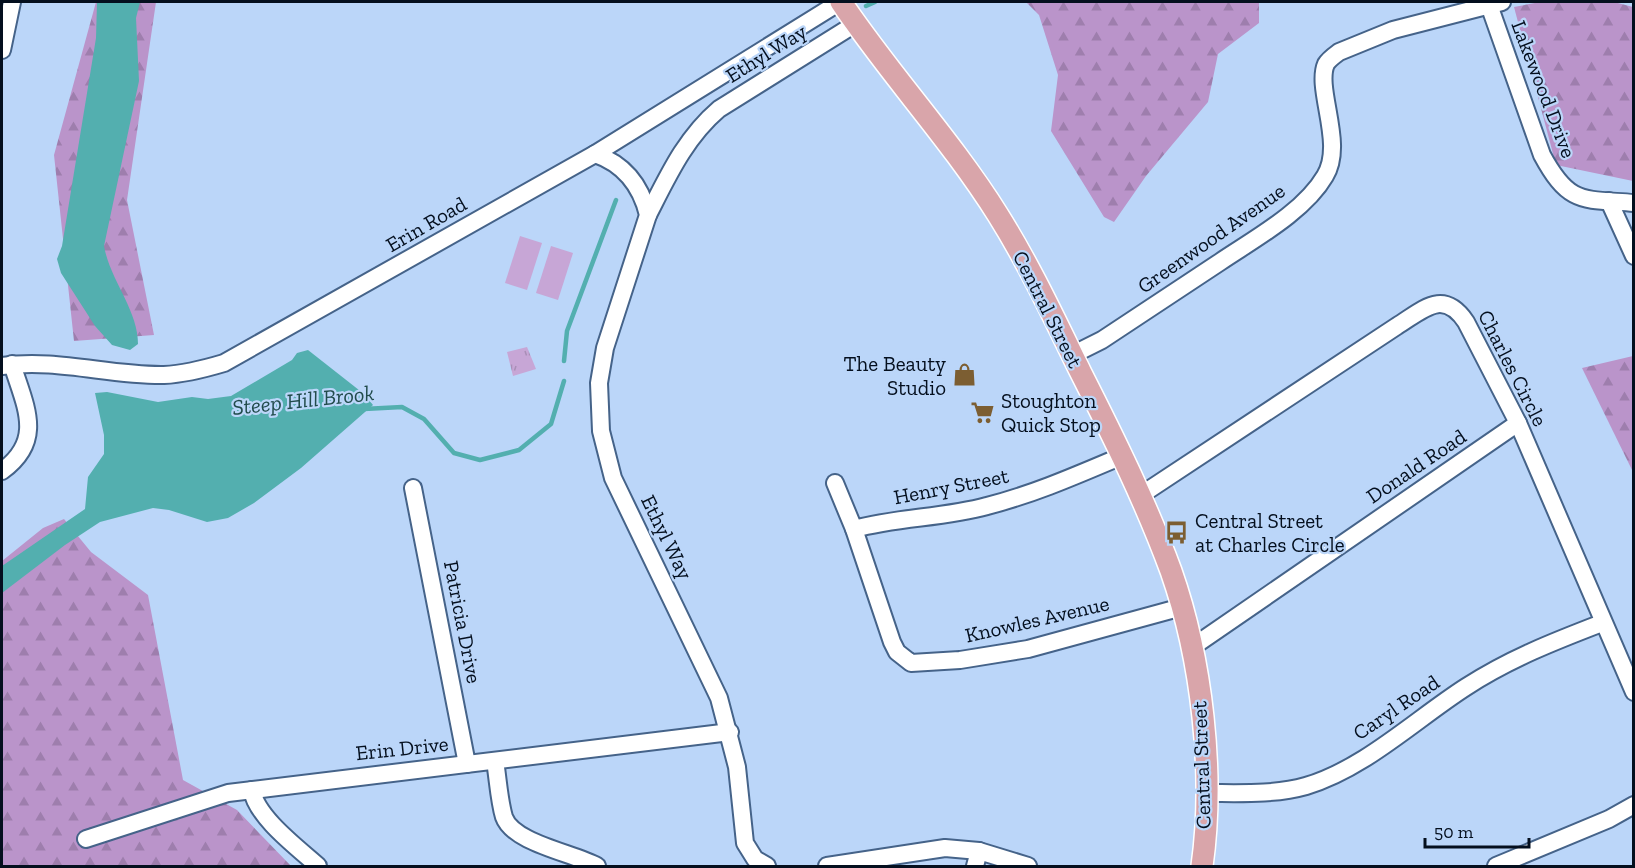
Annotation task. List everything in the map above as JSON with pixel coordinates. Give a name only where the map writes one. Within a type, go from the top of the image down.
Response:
[{"type":"main road","name":"Central Street","points":[[840,2],[940,134],[997,214],[1072,355],[1141,495],[1182,607],[1191,648],[1203,730],[1206,793],[1202,867]]},
{"type":"street","points":[[2,50],[12,2]]},
{"type":"street","name":"Erin Road","points":[[7,365],[44,364],[165,375],[199,370],[224,363],[595,154],[840,2]]},
{"type":"street","name":"Lakewood Drive","points":[[1493,3],[1542,155],[1554,177],[1573,196],[1585,201],[1634,203]]},
{"type":"street","name":"Greenwood Avenue","points":[[1072,355],[1102,340],[1275,226],[1318,186],[1331,163],[1330,117],[1324,77],[1326,65],[1332,57],[1393,30],[1493,3]]},
{"type":"street","name":"Ethyl Way","points":[[767,867],[755,858],[745,843],[730,732],[715,687],[613,478],[601,431],[598,397],[601,366],[648,215],[679,156],[705,121],[719,109],[855,24]]},
{"type":"street","points":[[595,154],[618,165],[632,179],[648,215]]},
{"type":"street","points":[[1609,201],[1634,256]]},
{"type":"street","name":"Charles Circle","points":[[1141,495],[1433,303],[1444,303],[1460,314],[1486,358],[1518,423],[1602,623],[1634,692]]},
{"type":"street","points":[[2,471],[16,461],[28,438],[26,411],[7,365]]},
{"type":"street","name":"Donald Road","points":[[1191,648],[1518,423]]},
{"type":"street","name":"Henry Street","points":[[854,529],[878,523],[985,507],[1049,487],[1122,456]]},
{"type":"street","points":[[835,483],[854,529]]},
{"type":"street","name":"Patricia Drive","points":[[412,488],[467,764]]},
{"type":"street","name":"Knowles Avenue","points":[[854,529],[892,642],[903,659],[919,665],[994,655],[1182,607]]},
{"type":"street","name":"Caryl Road","points":[[1206,793],[1281,792],[1308,785],[1398,737],[1465,688],[1523,654],[1602,623]]},
{"type":"street","name":"Erin Drive","points":[[86,839],[201,800],[252,790],[730,732]]},
{"type":"street","points":[[495,761],[504,818],[510,827],[530,840],[574,855],[597,867]]},
{"type":"street","points":[[252,790],[262,812],[318,867]]},
{"type":"street","points":[[1496,867],[1609,819],[1634,805]]},
{"type":"street","points":[[834,866],[939,849],[977,859],[1028,867]]},
{"type":"green space","points":[[96,2],[156,2],[127,200],[154,335],[74,341],[54,155]]},
{"type":"green space","points":[[1026,2],[1259,2],[1259,23],[1218,54],[1208,102],[1146,176],[1114,222],[1104,217],[1051,131],[1058,75],[1039,15]]},
{"type":"green space","points":[[1540,2],[1614,2],[1633,7],[1633,181],[1556,165],[1514,7]]},
{"type":"green space","points":[[520,236],[542,243],[527,290],[505,283]]},
{"type":"green space","points":[[551,246],[573,253],[558,300],[536,293]]},
{"type":"green space","points":[[527,347],[536,369],[513,376],[507,352]]},
{"type":"green space","points":[[1634,356],[1633,472],[1582,368]]},
{"type":"green space","points":[[64,519],[91,552],[148,595],[183,780],[237,810],[291,866],[2,866],[2,561],[43,528]]},
{"type":"water","points":[[97,2],[140,2],[136,18],[139,81],[104,246],[107,259],[134,319],[137,331],[138,344],[130,350],[112,345],[95,326],[61,273],[57,259],[62,246],[96,38]]},
{"type":"water","points":[[308,350],[364,394],[373,405],[301,468],[254,503],[228,518],[207,522],[169,510],[153,508],[100,522],[65,545],[2,593],[2,566],[85,509],[88,477],[104,454],[104,435],[95,393],[107,392],[158,402],[192,397],[208,399],[231,396],[292,360],[297,353]]},
{"type":"waterway","name":"Steep Hill Brook","points":[[866,6],[875,2]]},
{"type":"waterway","name":"Steep Hill Brook","points":[[564,361],[567,331],[616,200]]},
{"type":"waterway","name":"Steep Hill Brook","points":[[364,409],[402,407],[424,419],[454,453],[480,460],[519,450],[551,424],[564,381]]},
{"type":"place","name":"The Beauty Studio","points":[[964,375]]},
{"type":"place","name":"Stoughton Quick Stop","points":[[983,412]]},
{"type":"place","name":"Central Street at Charles Circle","points":[[1177,532]]}]
